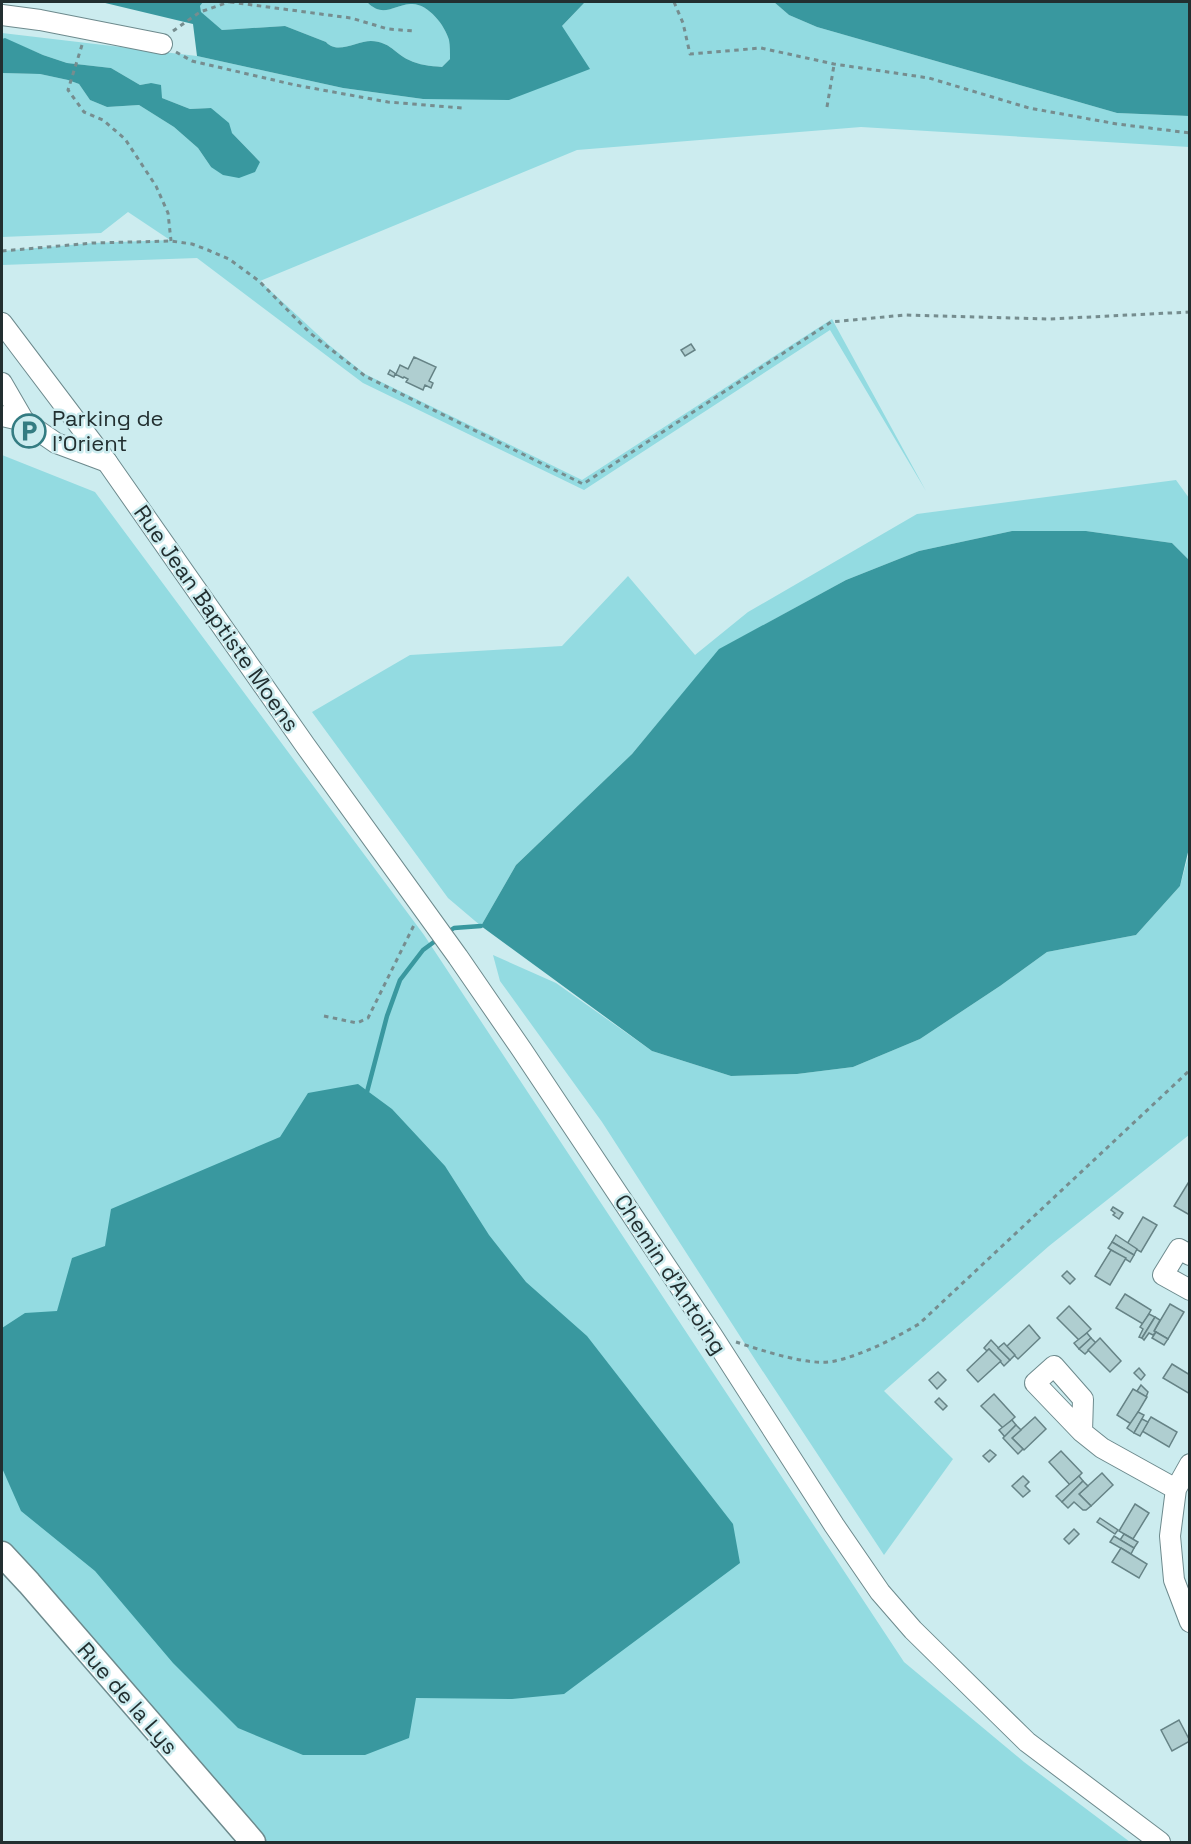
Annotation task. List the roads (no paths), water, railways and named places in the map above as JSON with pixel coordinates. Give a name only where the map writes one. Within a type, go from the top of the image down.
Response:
[{"type":"main road","name":"Rue de la Lys","points":[[2,1554],[253,1842]]},
{"type":"street","points":[[2,15],[40,20],[162,44]]},
{"type":"street","name":"Rue Jean Baptiste Moens","points":[[2,323],[107,462],[424,917]]},
{"type":"street","points":[[2,383],[24,421]]},
{"type":"street","points":[[2,416],[24,421],[56,442],[107,462]]},
{"type":"street","name":"Chemin d'Antoing","points":[[424,917],[458,957],[529,1059],[880,1592],[913,1630],[1027,1742],[1160,1842]]},
{"type":"street","points":[[1190,1255],[1179,1249],[1163,1275],[1190,1290]]},
{"type":"street","points":[[1082,1432],[1102,1448],[1176,1489]]},
{"type":"street","points":[[1190,1464],[1176,1489],[1170,1536],[1174,1580],[1190,1622]]},
{"type":"waterway","points":[[448,932],[454,928],[481,926]]},
{"type":"waterway","points":[[367,1092],[387,1016],[400,980],[423,950],[438,939]]},
{"type":"place","name":"Parking de l'Orient","points":[[29,431]]}]
